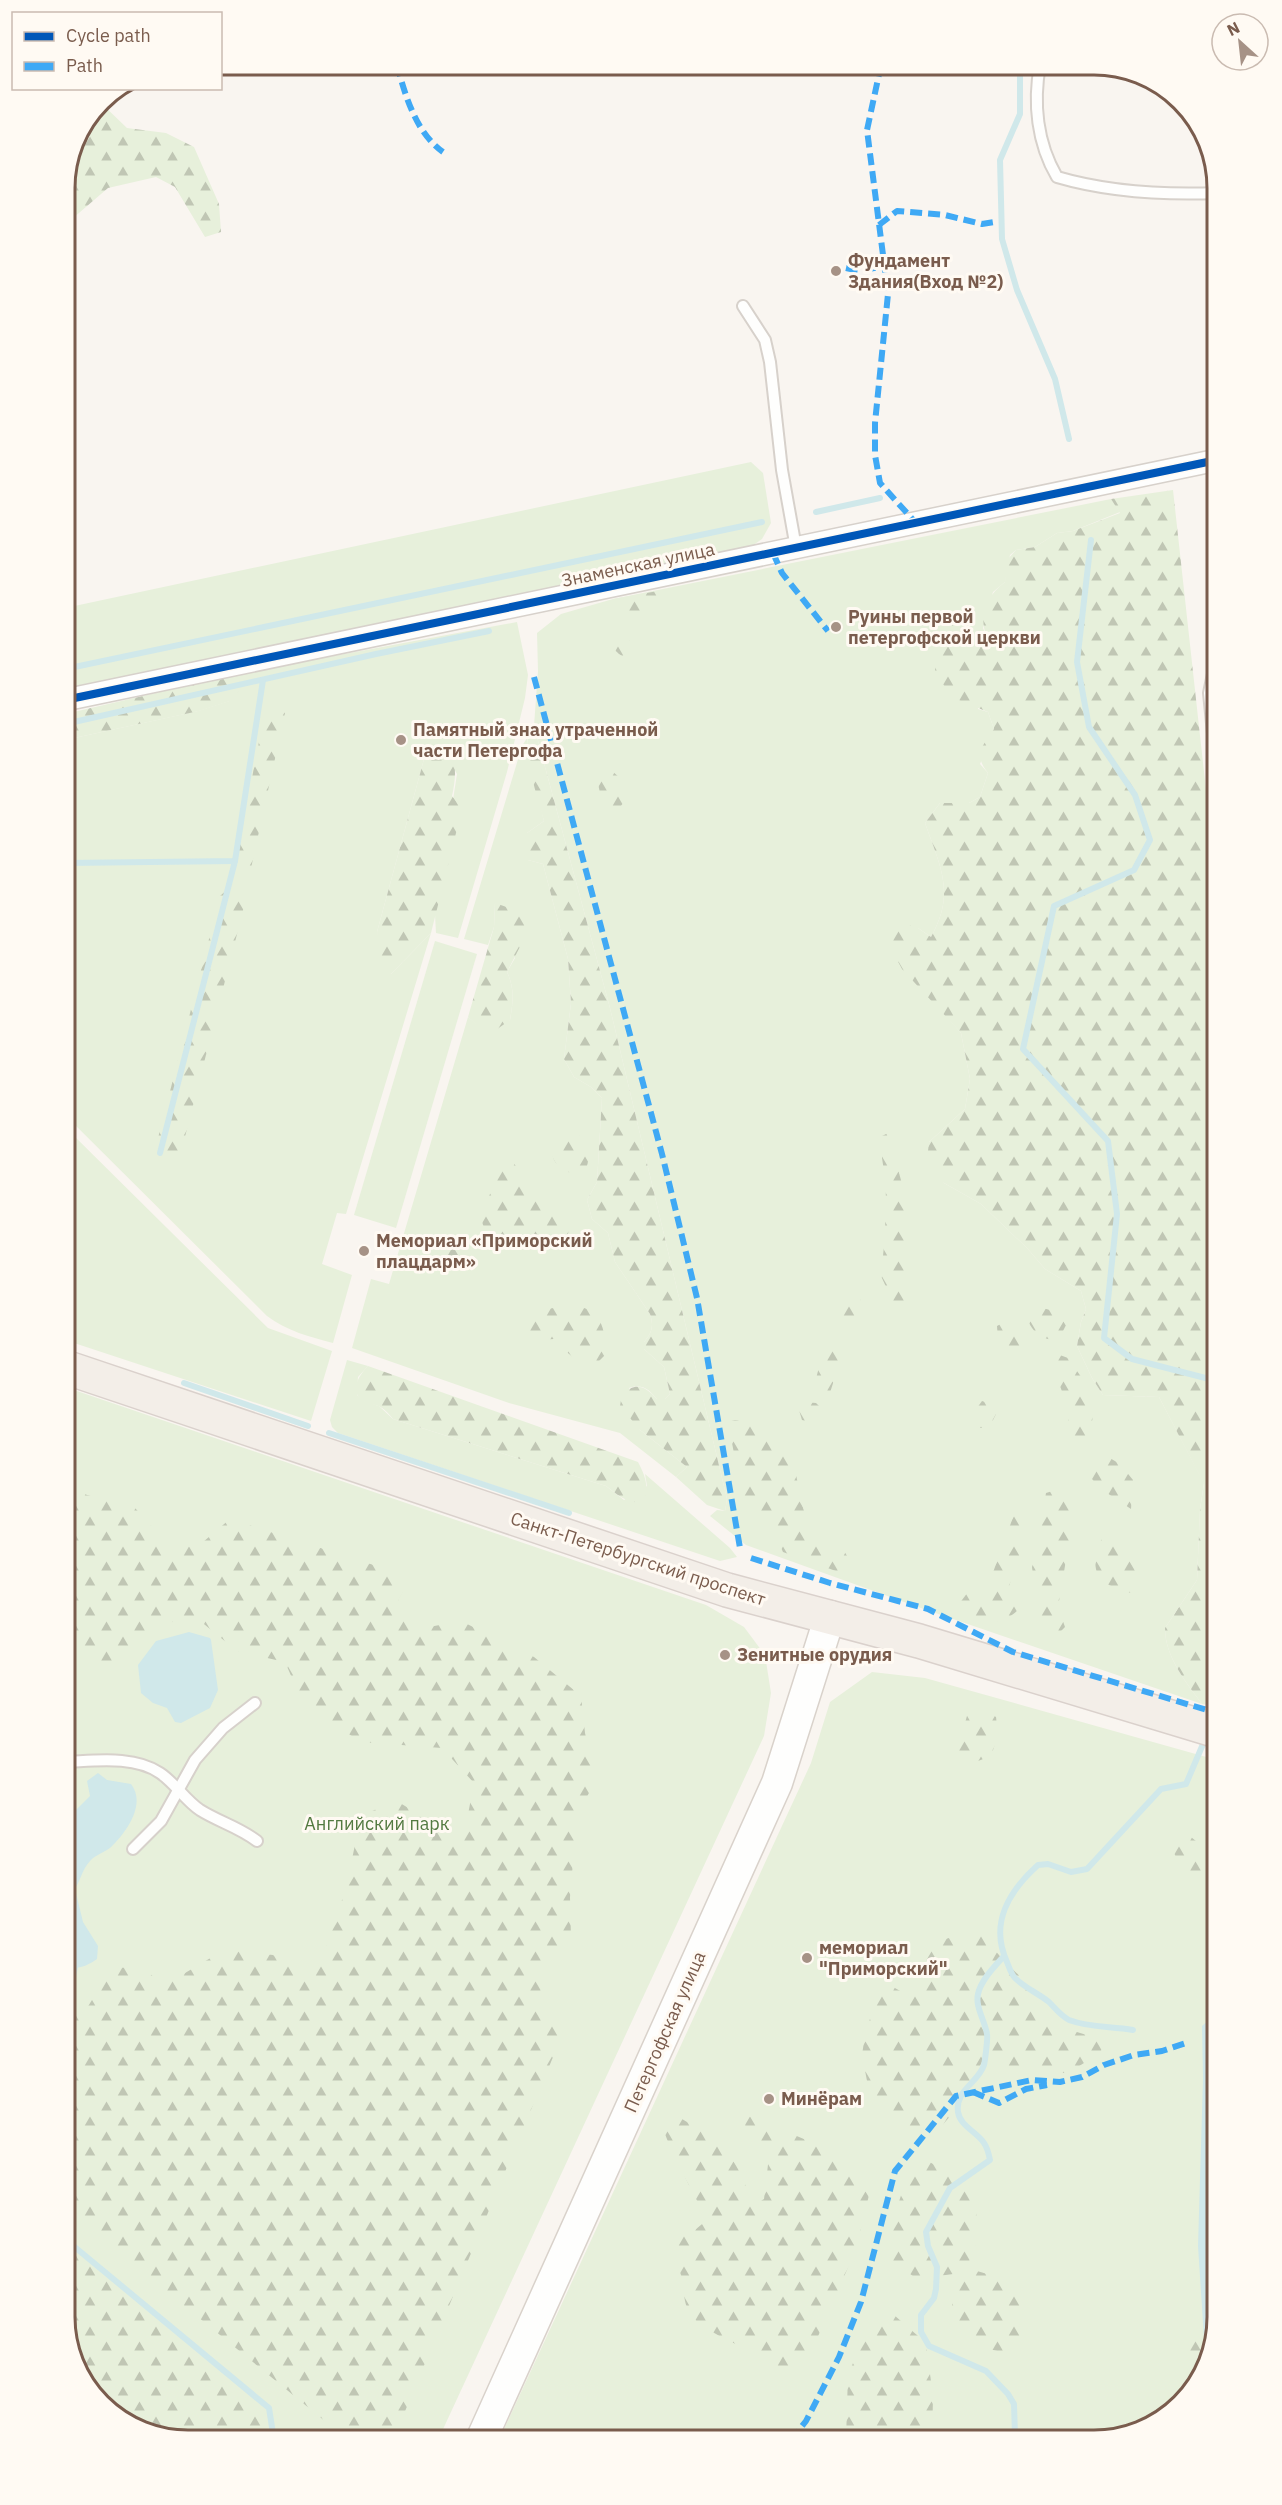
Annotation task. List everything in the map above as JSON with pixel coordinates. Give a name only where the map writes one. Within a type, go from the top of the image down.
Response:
[{"type":"main road","name":"Санкт-Петербургский проспект","points":[[75,1370],[718,1587],[830,1616],[1205,1727]]},
{"type":"main road","name":"Петергофская улица","points":[[486,2430],[777,1783],[830,1616]]},
{"type":"street","name":"Знаменская улица","points":[[75,698],[1207,464]]},
{"type":"lane","points":[[1039,75],[1036,115],[1048,161],[1057,177],[1077,183],[1174,195],[1207,193]]},
{"type":"lane","points":[[743,306],[765,340],[770,362],[779,447],[796,548]]},
{"type":"lane","points":[[133,1849],[161,1821],[195,1760],[224,1728],[255,1703]]},
{"type":"lane","points":[[75,1762],[113,1761],[140,1764],[159,1773],[186,1801],[209,1815],[244,1831],[257,1841]]},
{"type":"green space","points":[[107,109],[127,128],[166,133],[194,147],[219,204],[221,232],[205,237],[175,187],[156,177],[108,188],[75,216],[75,181],[79,159],[90,132]]},
{"type":"green space","points":[[751,462],[763,473],[771,523],[762,539],[749,548],[75,688],[75,606]]},
{"type":"green space","points":[[1173,490],[1207,799],[1207,1705],[1202,1704],[1172,1659],[1165,1628],[1197,1580],[1200,1509],[1204,1484],[1159,1397],[1103,1395],[1092,1378],[1077,1346],[1086,1309],[1081,1291],[1045,1269],[1027,1248],[981,1204],[944,1183],[927,1160],[929,1142],[965,1109],[970,1079],[961,1033],[902,969],[888,943],[898,922],[918,928],[931,937],[939,921],[944,893],[940,866],[925,823],[940,803],[969,803],[980,797],[988,773],[980,755],[994,729],[988,712],[951,697],[935,671],[938,643],[955,622],[970,625],[974,635],[985,641],[987,638],[983,621],[984,614],[989,600],[1005,582],[1006,561],[1016,550],[1035,547],[1057,533],[1073,531],[1120,513],[1111,499]]},
{"type":"green space","points":[[1111,499],[1120,512],[1073,531],[1057,533],[1035,547],[1016,550],[1010,555],[1005,582],[993,592],[983,628],[987,638],[985,641],[974,635],[978,709],[988,712],[994,729],[980,764],[988,773],[980,797],[969,803],[940,803],[925,823],[940,866],[944,893],[939,921],[931,937],[918,928],[933,1001],[961,1033],[970,1079],[965,1109],[929,1142],[944,1183],[981,1204],[1027,1248],[1045,1269],[1081,1291],[1086,1309],[1077,1346],[1092,1378],[1103,1395],[1159,1397],[1204,1483],[1200,1509],[1197,1580],[1165,1628],[1172,1659],[1202,1704],[918,1607],[746,1545],[710,1516],[717,1510],[725,1511],[727,1499],[610,1008],[534,726],[538,671],[537,633],[561,614],[613,599]]},
{"type":"green space","points":[[658,591],[658,600],[648,609],[638,613],[627,613],[615,608],[613,599]]},
{"type":"green space","points":[[517,622],[528,675],[525,698],[507,772],[458,938],[436,933],[435,915],[457,774],[436,737],[427,748],[377,932],[391,974],[431,933],[346,1214],[337,1213],[322,1264],[352,1275],[333,1343],[291,1330],[267,1316],[75,1125],[75,738],[198,711],[229,701],[242,673]]},
{"type":"green space","points":[[619,629],[624,631],[631,644],[631,653],[626,658],[616,651],[611,641],[610,632]]},
{"type":"green space","points":[[242,673],[241,688],[230,701],[199,711],[75,738],[75,712]]},
{"type":"green space","points":[[274,706],[285,713],[251,868],[240,867],[238,850],[264,716]]},
{"type":"green space","points":[[532,725],[610,1008],[727,1499],[725,1511],[707,1505],[676,1477],[687,1467],[640,1430],[620,1406],[622,1394],[636,1387],[648,1391],[657,1399],[665,1399],[670,1394],[664,1367],[644,1349],[644,1342],[652,1329],[650,1314],[615,1262],[608,1233],[592,1219],[587,1200],[597,1182],[602,1098],[591,1087],[574,1077],[564,1059],[571,1003],[568,959],[543,864],[528,860],[521,849],[527,833],[544,821],[529,758],[529,734]]},
{"type":"green space","points":[[435,737],[447,740],[450,748],[455,768],[452,796],[462,809],[431,933],[391,974],[380,968],[377,932],[427,748]]},
{"type":"green space","points":[[527,738],[531,767],[544,821],[527,833],[528,860],[543,864],[568,959],[571,1003],[564,1059],[574,1077],[591,1087],[602,1098],[597,1182],[587,1200],[592,1219],[608,1233],[615,1262],[650,1314],[652,1329],[644,1342],[644,1349],[664,1367],[670,1394],[665,1399],[657,1399],[645,1388],[629,1388],[640,1430],[687,1467],[676,1477],[620,1433],[509,1403],[352,1348],[371,1279],[389,1284],[468,1017],[479,1026],[510,1020],[513,996],[507,972],[515,958],[495,903],[494,927],[488,945],[464,939],[522,746]]},
{"type":"green space","points":[[611,770],[621,779],[628,796],[616,813],[604,812],[596,774]]},
{"type":"green space","points":[[229,888],[239,889],[246,899],[178,1164],[171,1168],[160,1159],[156,1146],[220,896]]},
{"type":"green space","points":[[495,903],[512,909],[527,922],[525,937],[507,972],[513,996],[510,1020],[493,1032],[479,1027],[468,1017],[494,927]]},
{"type":"green space","points":[[435,941],[477,954],[396,1228],[354,1215]]},
{"type":"green space","points":[[575,1131],[588,1152],[588,1163],[582,1174],[571,1173],[563,1169],[556,1163],[553,1156],[552,1149],[555,1141]]},
{"type":"green space","points":[[888,1133],[907,1202],[909,1282],[904,1316],[895,1306],[881,1276],[885,1236],[886,1184],[882,1158],[882,1136]]},
{"type":"green space","points":[[75,1137],[268,1328],[332,1351],[311,1421],[75,1343]]},
{"type":"green space","points":[[503,1156],[511,1159],[535,1194],[547,1198],[556,1205],[569,1230],[566,1239],[558,1247],[528,1240],[494,1237],[485,1229],[482,1210],[496,1179],[498,1159]]},
{"type":"green space","points":[[455,1240],[464,1248],[470,1259],[467,1270],[460,1273],[447,1270],[439,1251],[444,1241]]},
{"type":"green space","points":[[848,1290],[857,1290],[861,1297],[853,1332],[843,1326],[839,1318]]},
{"type":"green space","points":[[1032,1305],[1057,1312],[1066,1325],[1059,1339],[1046,1339],[1033,1329],[1025,1312]]},
{"type":"green space","points":[[573,1306],[596,1315],[603,1328],[606,1354],[595,1365],[577,1359],[554,1339],[538,1338],[525,1329],[534,1315],[539,1312],[550,1308]]},
{"type":"green space","points":[[1008,1320],[1022,1348],[1010,1358],[1000,1344],[997,1326]]},
{"type":"green space","points":[[834,1338],[844,1349],[827,1402],[817,1392],[816,1380],[827,1349]]},
{"type":"green space","points":[[1057,1354],[1068,1358],[1095,1397],[1089,1447],[1077,1455],[1069,1446],[1066,1403],[1050,1362]]},
{"type":"green space","points":[[347,1360],[368,1366],[358,1377],[357,1395],[364,1401],[379,1406],[393,1419],[606,1486],[624,1500],[647,1486],[645,1474],[730,1548],[737,1557],[720,1561],[338,1433],[332,1427],[330,1420]]},
{"type":"green space","points":[[368,1366],[638,1462],[646,1482],[643,1502],[627,1500],[606,1486],[393,1419],[382,1408],[362,1401],[358,1396],[356,1386],[360,1375]]},
{"type":"green space","name":"Английский парк","points":[[75,1390],[706,1605],[744,1627],[765,1655],[771,1693],[764,1736],[443,2430],[181,2430],[145,2421],[119,2407],[108,2397],[98,2386],[84,2360],[77,2339],[75,2317]]},
{"type":"green space","points":[[982,1401],[991,1404],[996,1414],[989,1428],[978,1428],[972,1415]]},
{"type":"green space","points":[[804,1402],[816,1403],[822,1409],[821,1418],[816,1426],[802,1420],[799,1410]]},
{"type":"green space","points":[[735,1420],[767,1434],[788,1452],[795,1469],[803,1509],[817,1543],[831,1542],[840,1546],[854,1568],[847,1575],[783,1552],[777,1539],[762,1527],[741,1490],[728,1422]]},
{"type":"green space","points":[[1103,1454],[1120,1464],[1133,1480],[1131,1509],[1098,1487],[1087,1472],[1092,1456]]},
{"type":"green space","points":[[75,1488],[87,1495],[135,1508],[165,1541],[196,1548],[230,1519],[411,1577],[398,1600],[413,1630],[461,1621],[534,1657],[581,1696],[585,1733],[596,1780],[577,1815],[570,1897],[571,1939],[546,1964],[539,1999],[561,2038],[397,2430],[336,2430],[75,2216],[75,2010],[82,2016],[112,1968],[143,1967],[163,1986],[224,1950],[273,1955],[311,1979],[336,1920],[352,1860],[360,1817],[395,1800],[435,1824],[465,1830],[474,1783],[442,1748],[361,1742],[304,1705],[285,1662],[237,1651],[199,1620],[160,1623],[129,1656],[105,1672],[75,1638]]},
{"type":"green space","points":[[1059,1489],[1075,1507],[1058,1607],[1065,1627],[1059,1633],[1049,1633],[1039,1621],[1032,1567],[1041,1540],[1046,1493]]},
{"type":"green space","points":[[1016,1509],[1033,1515],[1008,1589],[1017,1597],[1020,1608],[999,1621],[975,1620],[960,1613],[959,1604],[968,1592],[987,1589]]},
{"type":"green space","points":[[1102,1538],[1122,1546],[1136,1572],[1135,1594],[1113,1587],[1099,1577],[1095,1562]]},
{"type":"green space","points":[[872,1672],[925,1678],[1207,1757],[1207,2317],[1205,2339],[1195,2367],[1188,2380],[1163,2407],[1137,2421],[1109,2429],[504,2430],[811,1763],[830,1702]]},
{"type":"green space","points":[[970,1706],[996,1717],[998,1735],[991,1756],[978,1761],[955,1756]]},
{"type":"green space","points":[[1180,1828],[1207,1850],[1207,1877],[1192,1874],[1178,1861],[1171,1842],[1170,1830]]},
{"type":"green space","points":[[968,1932],[983,1936],[1027,1983],[1046,2016],[1064,2028],[1106,2041],[1100,2053],[1068,2073],[1036,2072],[984,2058],[959,2106],[939,2129],[916,2135],[885,2120],[868,2086],[862,2055],[866,2028],[886,1983],[902,1992],[907,1991],[920,1963],[933,1943]]},
{"type":"green space","points":[[744,2114],[811,2142],[843,2167],[869,2195],[856,2249],[809,2357],[794,2370],[781,2373],[758,2356],[696,2321],[686,2305],[681,2275],[672,2252],[678,2237],[690,2234],[707,2220],[672,2152],[665,2134],[669,2123],[682,2119],[716,2144],[734,2162],[750,2193],[759,2202],[764,2199],[769,2156],[766,2151],[754,2148],[746,2133]]},
{"type":"green space","points":[[926,2160],[942,2169],[965,2188],[975,2210],[976,2239],[974,2257],[953,2274],[917,2279],[892,2261],[891,2226],[908,2174]]},
{"type":"green space","points":[[75,2251],[285,2430],[173,2429],[145,2421],[119,2407],[98,2386],[84,2360],[77,2339]]},
{"type":"green space","points":[[977,2271],[1011,2281],[1027,2295],[1028,2310],[1017,2344],[1003,2353],[985,2348],[966,2334],[953,2310],[953,2293],[957,2285]]},
{"type":"green space","points":[[894,2315],[926,2343],[933,2397],[932,2430],[846,2430],[848,2374],[868,2331]]},
{"type":"green space","points":[[1199,2335],[1203,2347],[1193,2370],[1189,2348],[1192,2337]]},
{"type":"water","points":[[189,1632],[211,1640],[218,1690],[210,1708],[181,1723],[175,1722],[167,1708],[153,1703],[141,1693],[138,1665],[156,1641]]},
{"type":"water","points":[[98,1773],[107,1780],[131,1784],[137,1799],[136,1808],[119,1839],[85,1867],[75,1889],[75,1811],[90,1796],[87,1781]]},
{"type":"water","points":[[75,1889],[83,1922],[98,1946],[97,1959],[75,1968]]},
{"type":"water","points":[[1207,2022],[1207,2317],[1205,2340],[1198,2246],[1203,2078],[1202,2026]]},
{"type":"waterway","points":[[1020,75],[1020,114],[1000,160],[1002,239],[1017,290],[1055,379],[1069,439]]},
{"type":"waterway","points":[[816,512],[880,498]]},
{"type":"waterway","points":[[75,667],[762,522]]},
{"type":"waterway","points":[[1091,540],[1077,662],[1089,727],[1135,795],[1150,840],[1134,870],[1054,906],[1023,1049],[1108,1141],[1117,1214],[1104,1338],[1132,1359],[1207,1378]]},
{"type":"waterway","points":[[75,722],[489,631]]},
{"type":"waterway","points":[[75,863],[235,861],[263,680]]},
{"type":"waterway","points":[[160,1153],[235,861]]},
{"type":"waterway","points":[[184,1383],[308,1426]]},
{"type":"waterway","points":[[329,1433],[569,1513]]},
{"type":"waterway","points":[[1133,2030],[1093,2026],[1069,2020],[1049,2002],[1019,1982],[1011,1972],[1002,1948],[1001,1921],[1018,1886],[1038,1865],[1048,1864],[1071,1872],[1087,1869],[1161,1789],[1186,1784],[1206,1737]]},
{"type":"waterway","points":[[1004,1956],[982,1984],[978,1994],[978,2004],[987,2036],[984,2063],[977,2077],[963,2092],[958,2104],[959,2117],[984,2143],[990,2160],[950,2188],[926,2232],[928,2246],[937,2267],[936,2289],[934,2298],[921,2315],[921,2332],[929,2346],[986,2371],[1008,2394],[1014,2404],[1015,2430]]},
{"type":"waterway","points":[[75,2247],[269,2408],[272,2430]]},
{"type":"marked path","points":[[400,75],[408,101],[419,124],[426,135],[443,152]]},
{"type":"marked path","points":[[879,75],[867,130],[888,294],[875,423],[875,455],[880,483],[915,522]]},
{"type":"marked path","points":[[879,225],[897,211],[945,215],[982,224],[995,222]]},
{"type":"marked path","points":[[846,268],[859,271],[884,266]]},
{"type":"marked path","points":[[773,553],[782,573],[828,631]]},
{"type":"marked path","points":[[534,677],[662,1154],[697,1298],[740,1548]]},
{"type":"marked path","points":[[751,1558],[830,1583],[928,1609],[1013,1652],[1207,1710]]},
{"type":"marked path","points":[[799,2430],[806,2421],[839,2357],[861,2302],[895,2171],[956,2096],[1032,2080],[1060,2082],[1082,2077],[1104,2065],[1134,2055],[1162,2051],[1189,2042]]},
{"type":"marked path","points":[[973,2092],[999,2103],[1026,2089],[1047,2085]]},
{"type":"cycle path","points":[[75,698],[1207,462]]},
{"type":"place","name":"Фундамент Здания(Вход №2)","points":[[836,271]]},
{"type":"place","name":"Руины первой петергофской церкви","points":[[836,627]]},
{"type":"place","name":"Памятный знак утраченной части Петергофа","points":[[401,740]]},
{"type":"place","name":"Мемориал «Приморский плацдарм»","points":[[364,1251]]},
{"type":"place","name":"Зенитные орудия","points":[[725,1655]]},
{"type":"place","name":"мемориал \"Приморский\"","points":[[807,1958]]},
{"type":"place","name":"Минёрам","points":[[769,2099]]}]
